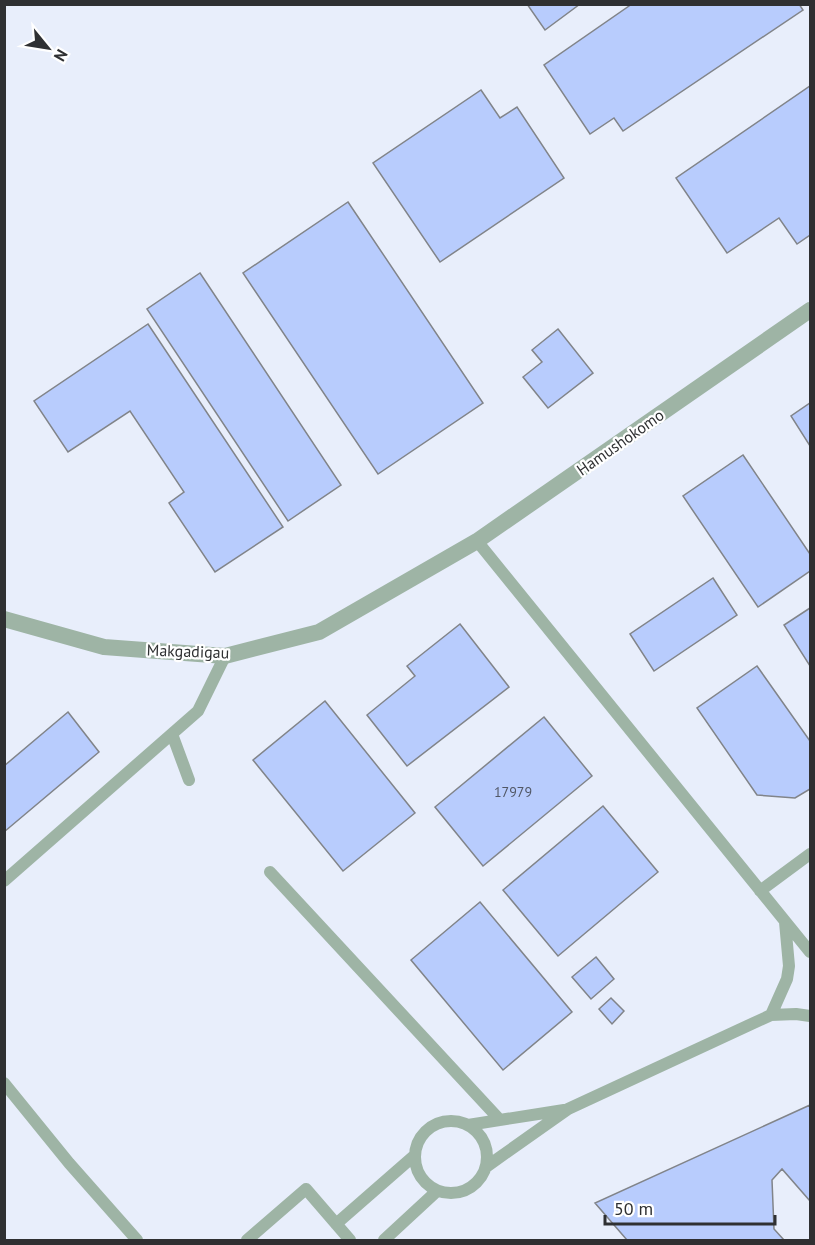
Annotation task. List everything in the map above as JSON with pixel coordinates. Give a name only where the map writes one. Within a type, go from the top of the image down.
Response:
[{"type":"street","name":"Hamushokomo","points":[[428,570],[477,541],[810,310]]},
{"type":"street","name":"Makgadigau","points":[[4,619],[104,647],[225,656],[319,632],[428,570]]},
{"type":"lane","points":[[477,541],[810,952]]},
{"type":"lane","points":[[4,881],[198,711],[225,656]]},
{"type":"lane","points":[[172,734],[189,780]]},
{"type":"lane","points":[[760,891],[810,854]]},
{"type":"lane","points":[[270,872],[500,1120]]},
{"type":"lane","points":[[771,1015],[787,979],[789,966],[785,922]]},
{"type":"lane","points":[[486,1167],[568,1109],[771,1015],[810,1016]]},
{"type":"lane","points":[[4,1083],[69,1163],[137,1240]]},
{"type":"lane","points":[[468,1125],[568,1109]]},
{"type":"lane","points":[[457,1121],[468,1125],[478,1132],[484,1142],[487,1154],[486,1167],[480,1178],[466,1189],[449,1193],[437,1191],[426,1184],[419,1175],[415,1164],[418,1140],[434,1124],[457,1121]]},
{"type":"lane","points":[[336,1224],[415,1155]]},
{"type":"lane","points":[[247,1240],[306,1189],[350,1240]]},
{"type":"lane","points":[[384,1240],[437,1191]]},
{"type":"shaded area","points":[[5,5],[810,5],[810,1240],[5,1240]]},
{"type":"building","points":[[527,4],[580,4],[545,30]]},
{"type":"building","points":[[632,4],[799,4],[803,10],[623,131],[614,118],[590,134],[544,65]]},
{"type":"building","points":[[810,86],[810,235],[797,244],[779,218],[727,253],[676,178]]},
{"type":"building","points":[[481,90],[500,118],[517,107],[564,178],[440,262],[373,163]]},
{"type":"building","points":[[348,202],[483,403],[378,474],[243,273]]},
{"type":"building","points":[[200,273],[341,485],[288,521],[147,309]]},
{"type":"building","points":[[148,324],[283,527],[215,572],[169,503],[184,492],[130,411],[68,452],[34,401]]},
{"type":"building","points":[[558,329],[593,373],[548,408],[523,377],[542,362],[532,350]]},
{"type":"building","points":[[810,403],[810,446],[791,416]]},
{"type":"building","points":[[743,455],[810,554],[810,571],[758,607],[683,496]]},
{"type":"building","points":[[713,578],[737,615],[654,671],[630,634]]},
{"type":"building","points":[[810,608],[810,666],[784,625]]},
{"type":"building","points":[[460,624],[509,687],[407,766],[367,715],[415,676],[407,666]]},
{"type":"building","points":[[757,666],[810,741],[810,789],[795,798],[757,795],[697,708]]},
{"type":"building","points":[[325,701],[415,813],[343,871],[253,760]]},
{"type":"building","points":[[68,712],[99,752],[4,832],[4,766]]},
{"type":"building","points":[[544,717],[592,776],[483,866],[435,807]]},
{"type":"building","points":[[603,806],[658,872],[558,956],[503,890]]},
{"type":"building","points":[[480,902],[572,1012],[503,1070],[411,960]]},
{"type":"building","points":[[596,957],[614,979],[591,999],[572,977]]},
{"type":"building","points":[[611,998],[624,1011],[612,1024],[599,1009]]},
{"type":"building","points":[[810,1105],[810,1201],[782,1169],[772,1180],[774,1229],[784,1240],[627,1240],[595,1203]]}]
